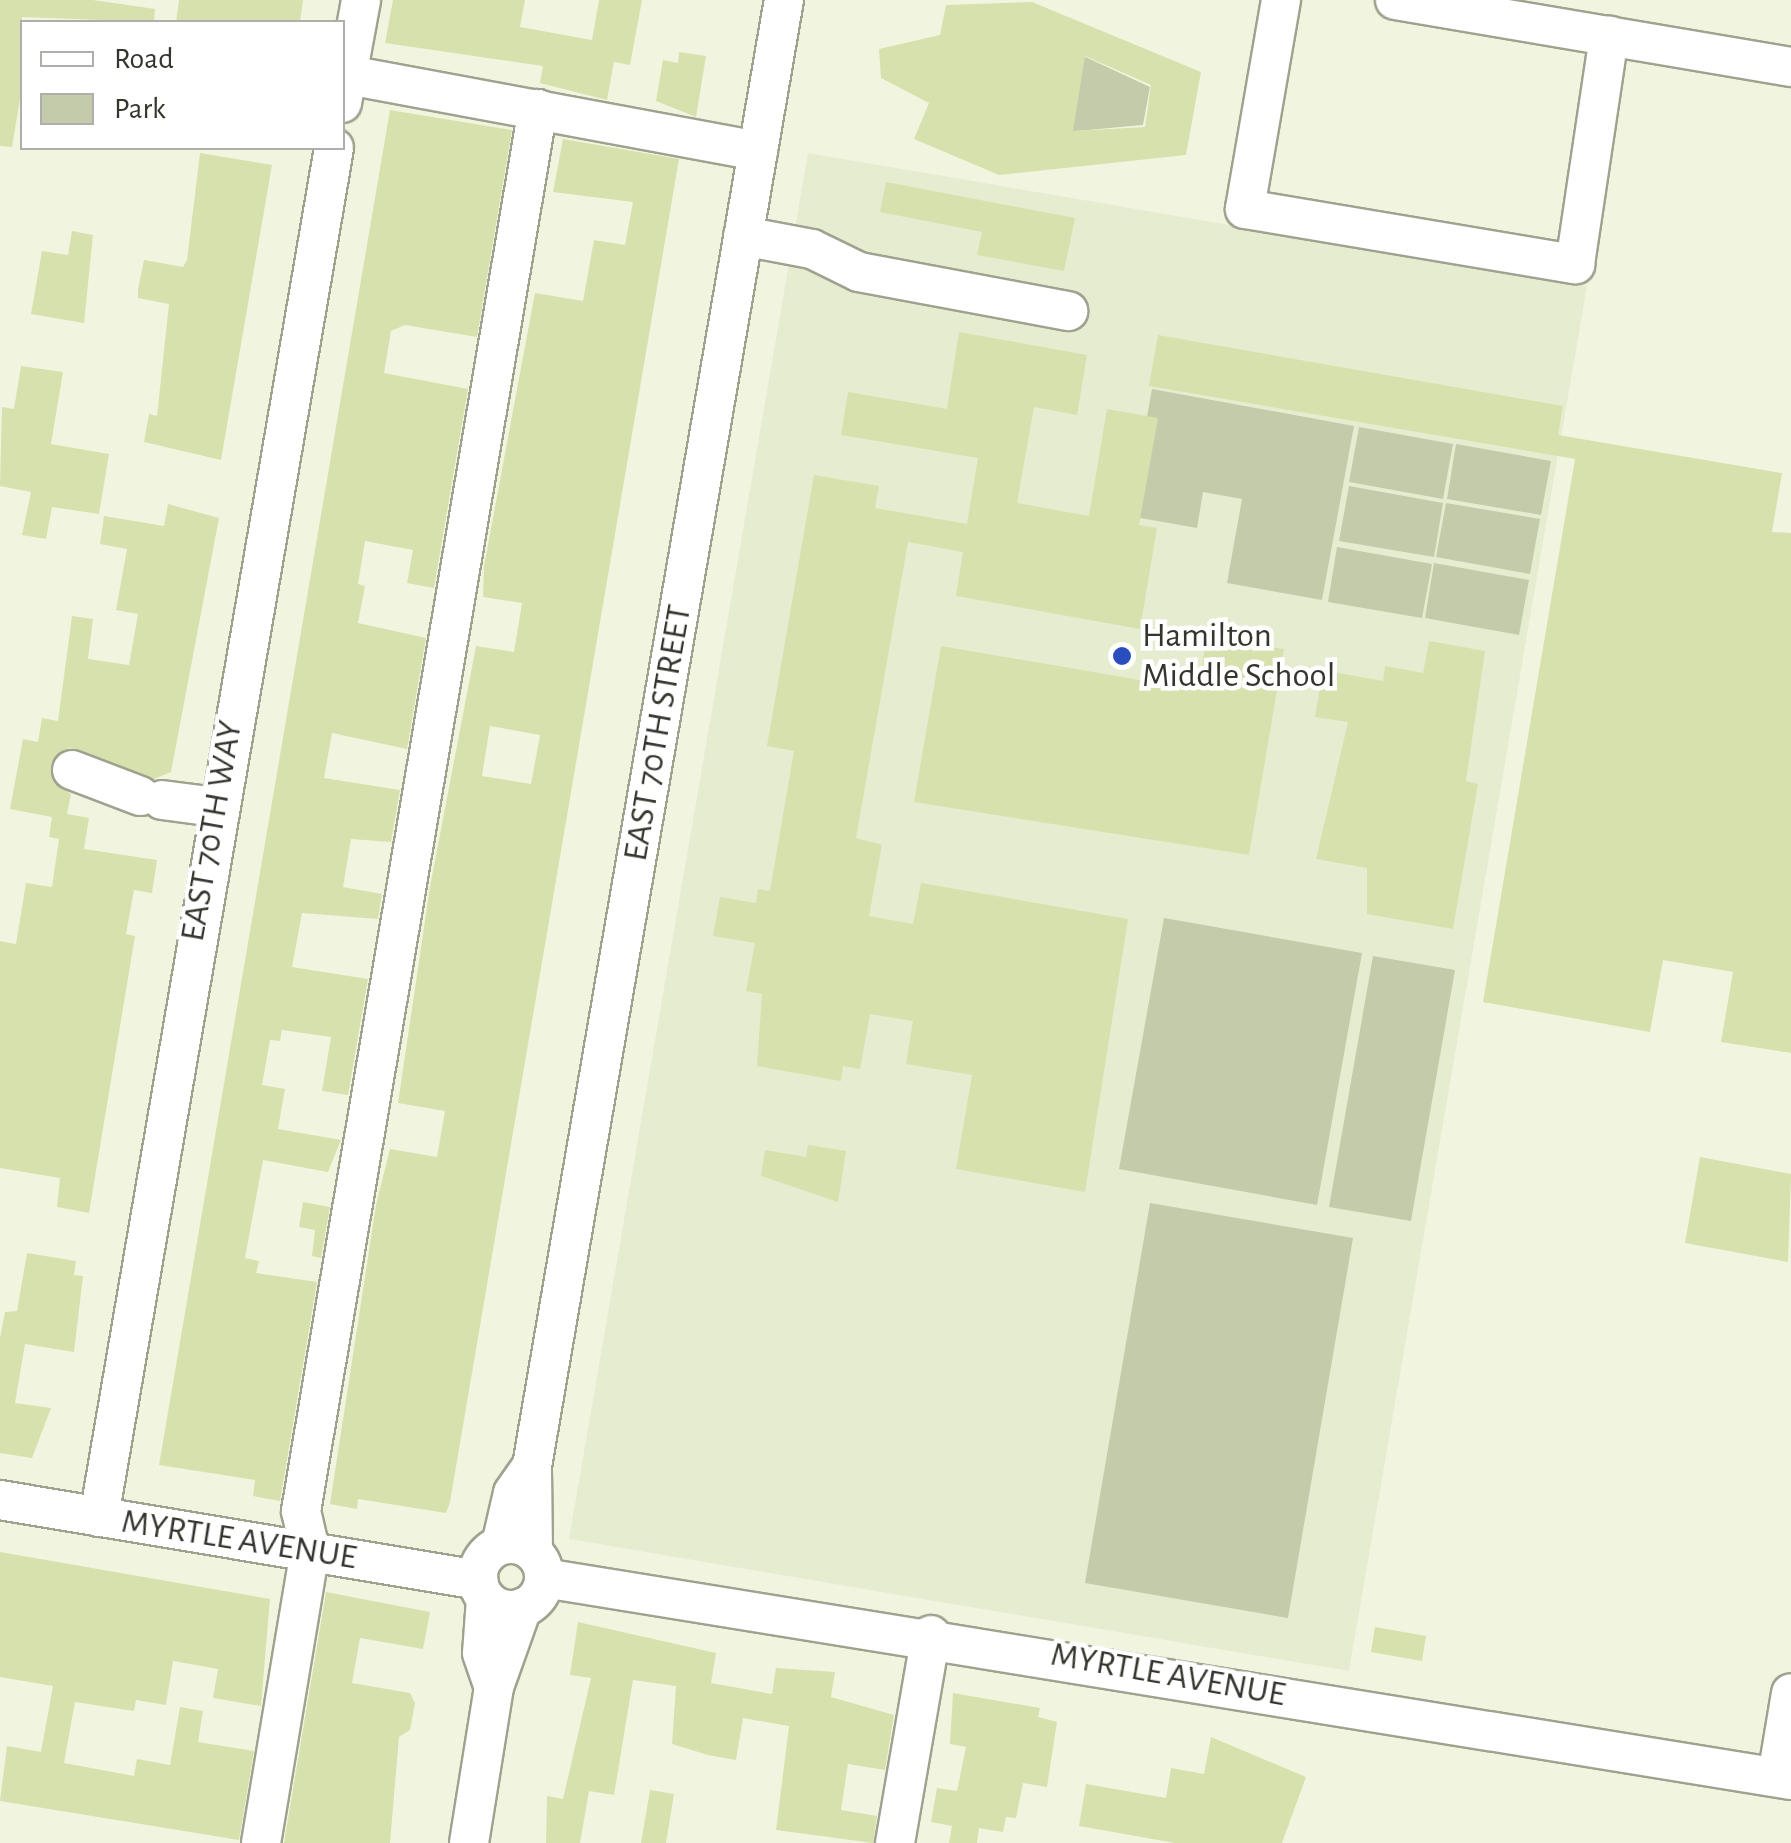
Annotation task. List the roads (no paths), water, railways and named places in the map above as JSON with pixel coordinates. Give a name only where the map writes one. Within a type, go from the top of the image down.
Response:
[{"type":"street","points":[[361,0],[345,89],[538,109],[758,150]]},
{"type":"street","name":"EAST 70TH STREET","points":[[469,1843],[494,1687],[525,1571],[513,1493],[532,1466],[784,0]]},
{"type":"street","points":[[1281,0],[1245,209],[1574,264],[1609,36]]},
{"type":"street","points":[[1396,0],[1492,8],[1609,36],[1791,68]]},
{"type":"street","points":[[261,1843],[310,1550],[301,1511],[538,109]]},
{"type":"street","name":"EAST 70TH WAY","points":[[98,1517],[215,807],[334,150]]},
{"type":"street","points":[[744,236],[812,249],[859,272],[1068,311]]},
{"type":"street","points":[[72,770],[151,798],[215,807]]},
{"type":"street","name":"MYRTLE AVENUE","points":[[0,1500],[310,1550],[482,1589],[525,1571],[1784,1778]]},
{"type":"street","points":[[482,1589],[483,1558],[525,1571]]},
{"type":"street","name":"EAST 70TH STREET","points":[[482,1589],[482,1653],[494,1687]]},
{"type":"street","points":[[895,1843],[931,1635]]},
{"type":"street","points":[[1784,1778],[1791,1693]]},
{"type":"place","name":"Hamilton Middle School","points":[[1122,656]]}]
